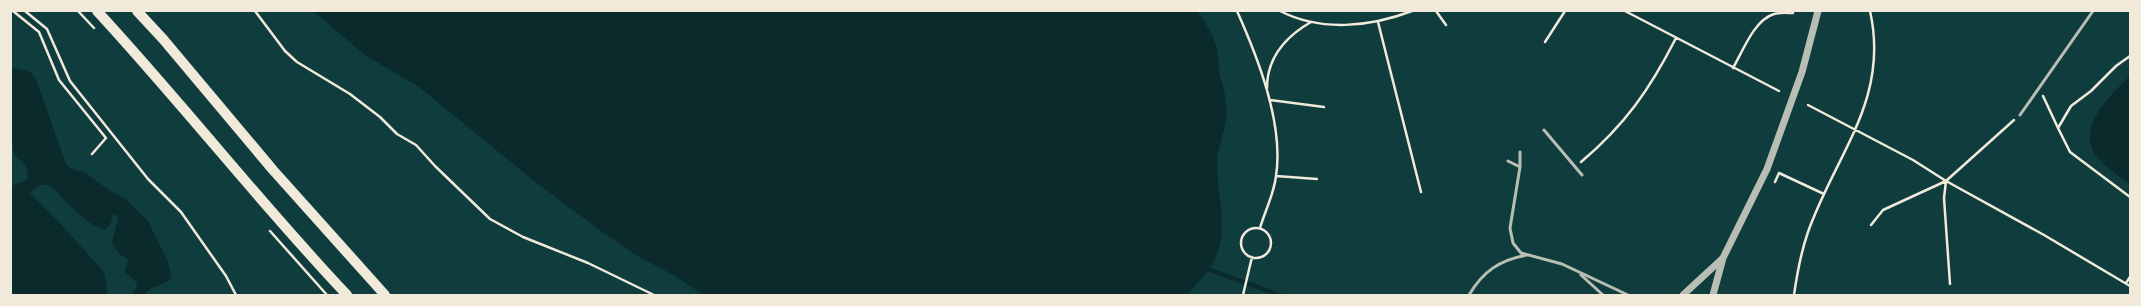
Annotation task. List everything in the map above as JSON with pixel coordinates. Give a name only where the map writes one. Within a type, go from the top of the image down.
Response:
[{"type":"main road","points":[[97,11],[140,58],[282,223],[347,295]]},
{"type":"main road","points":[[137,11],[163,39],[299,199],[385,295]]},
{"type":"street","points":[[1713,295],[1723,258],[1767,169],[1802,72],[1818,11]]},
{"type":"street","points":[[1683,295],[1723,258]]},
{"type":"lane","points":[[2020,114],[2093,11]]},
{"type":"lane","points":[[1544,130],[1582,175]]},
{"type":"lane","points":[[1520,152],[1520,167],[1510,233],[1517,249],[1527,255],[1562,264],[1578,273],[1628,295]]},
{"type":"lane","points":[[1508,161],[1520,167]]},
{"type":"lane","points":[[1469,295],[1485,274],[1496,266],[1509,258],[1527,255]]},
{"type":"lane","points":[[1578,273],[1603,295]]},
{"type":"path","points":[[13,11],[39,32],[60,80],[106,138],[92,154]]},
{"type":"path","points":[[25,11],[47,29],[70,81],[148,179],[181,212],[226,276],[236,295]]},
{"type":"path","points":[[255,11],[285,51],[297,62],[350,94],[380,117],[397,134],[416,145],[435,166],[490,219],[523,237],[612,274],[654,295]]},
{"type":"path","points":[[1237,11],[1270,100],[1277,143],[1276,176],[1260,228]]},
{"type":"path","points":[[1280,11],[1311,22],[1348,25],[1378,22],[1412,11]]},
{"type":"path","points":[[1436,11],[1446,26]]},
{"type":"path","points":[[1545,42],[1565,11]]},
{"type":"path","points":[[1625,11],[1779,91]]},
{"type":"path","points":[[1794,295],[1796,276],[1808,233],[1824,194],[1856,129],[1874,71],[1874,28],[1870,11]]},
{"type":"path","points":[[1734,68],[1752,35],[1762,21],[1774,14],[1793,13]]},
{"type":"path","points":[[1267,91],[1270,66],[1275,56],[1291,35],[1311,22]]},
{"type":"path","points":[[1378,22],[1421,192]]},
{"type":"path","points":[[1575,167],[1603,144],[1626,118],[1650,87],[1676,38]]},
{"type":"path","points":[[2058,128],[2071,106],[2091,91],[2116,66],[2130,56]]},
{"type":"path","points":[[2039,87],[2070,152],[2130,197]]},
{"type":"path","points":[[1270,100],[1324,107]]},
{"type":"path","points":[[1808,105],[1913,160],[1946,181],[2044,235],[2130,286]]},
{"type":"path","points":[[1871,225],[1883,210],[1946,181],[2020,114]]},
{"type":"path","points":[[1775,182],[1779,173],[1824,194]]},
{"type":"path","points":[[1276,176],[1317,179]]},
{"type":"path","points":[[1946,181],[1944,198],[1950,284]]},
{"type":"path","points":[[1260,228],[1267,232],[1271,244],[1265,255],[1260,257],[1252,257],[1244,251],[1241,240],[1248,230],[1260,228]]},
{"type":"path","points":[[1243,295],[1252,257]]},
{"type":"path","points":[[2126,283],[2130,277]]},
{"type":"water","points":[[313,11],[1197,11],[1209,29],[1216,44],[1219,73],[1226,102],[1226,118],[1217,162],[1222,218],[1219,248],[1214,261],[1202,279],[1187,295],[704,295],[675,276],[636,255],[608,236],[538,184],[419,87],[365,55]]},
{"type":"water","points":[[14,68],[30,72],[36,79],[66,164],[71,169],[84,172],[112,192],[125,198],[148,221],[168,262],[172,277],[168,281],[151,288],[144,295],[131,295],[137,287],[136,282],[125,272],[128,259],[119,254],[112,243],[118,217],[115,214],[112,216],[111,223],[105,230],[100,228],[82,217],[52,187],[42,185],[30,193],[58,221],[104,272],[108,295],[11,295],[11,186],[27,180],[28,176],[26,168],[13,153],[13,144],[11,142],[11,70]]},
{"type":"water","points":[[2130,76],[2130,184],[2098,158],[2092,149],[2090,139],[2091,128],[2100,108]]},
{"type":"waterway","points":[[1210,270],[1279,295]]}]
